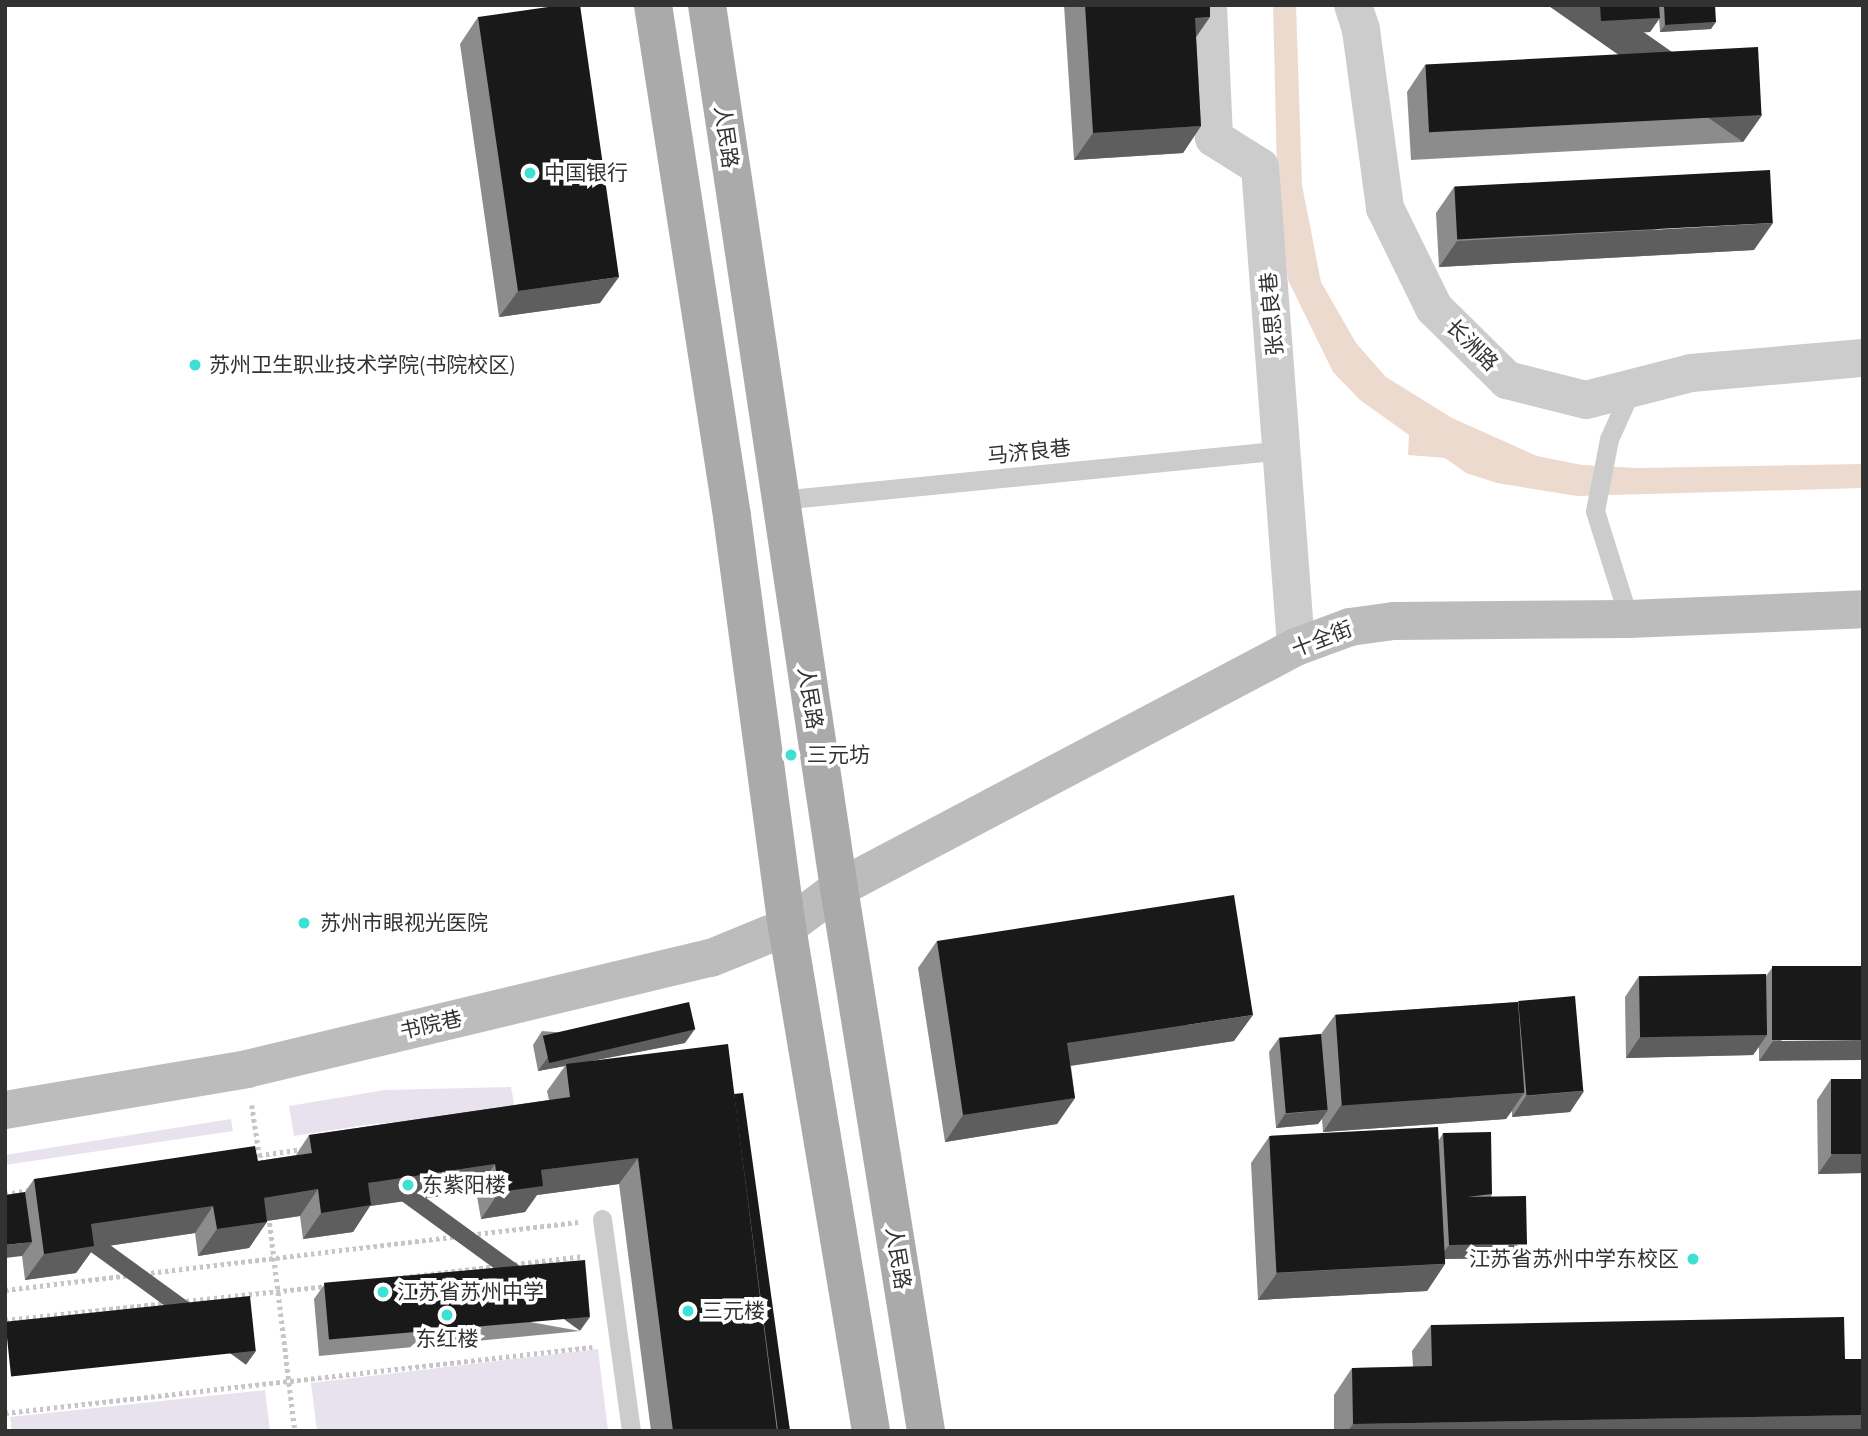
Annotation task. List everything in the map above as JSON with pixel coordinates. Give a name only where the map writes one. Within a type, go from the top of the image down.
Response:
[{"type":"main road","points":[[653,5],[732,516],[787,927],[871,1431]]},
{"type":"main road","name":"人民路","points":[[707,5],[779,500],[926,1431]]},
{"type":"main road","name":"十全街","points":[[839,888],[1296,647],[1371,623],[1629,619],[1863,609]]},
{"type":"main road","name":"书院巷","points":[[5,1110],[247,1069],[711,958],[787,927],[839,888]]},
{"type":"street","name":"张思良巷","points":[[1208,5],[1214,138],[1260,167],[1284,450],[1296,647]]},
{"type":"street","name":"长洲路","points":[[1353,5],[1362,30],[1385,208],[1434,308],[1507,380],[1586,400],[1691,373],[1863,358]]},
{"type":"lane","points":[[1629,619],[1595,511],[1609,439],[1632,388]]},
{"type":"lane","name":"马济良巷","points":[[779,500],[1284,450]]},
{"type":"lane","points":[[602,1219],[631,1431]]},
{"type":"path","points":[[247,1069],[262,1168]]},
{"type":"path","points":[[246,1157],[313,1148]]},
{"type":"path","points":[[5,1194],[32,1190]]},
{"type":"path","points":[[267,1208],[295,1431]]},
{"type":"path","points":[[5,1290],[602,1219]]},
{"type":"path","points":[[388,1279],[607,1254]]},
{"type":"path","points":[[5,1320],[334,1285]]},
{"type":"path","points":[[5,1413],[619,1344]]},
{"type":"shaded area","points":[[1273,5],[1296,5],[1302,185],[1321,282],[1356,343],[1386,377],[1452,418],[1537,456],[1582,465],[1638,468],[1863,464],[1863,488],[1577,496],[1497,483],[1466,473],[1445,458],[1408,455],[1409,435],[1360,400],[1333,372],[1288,280],[1277,171]]},
{"type":"shaded area","points":[[511,1087],[516,1114],[372,1124],[294,1136],[289,1106],[385,1090]]},
{"type":"shaded area","points":[[231,1119],[233,1131],[5,1165],[5,1155]]},
{"type":"shaded area","points":[[598,1349],[608,1431],[317,1431],[311,1383]]},
{"type":"shaded area","points":[[265,1390],[270,1431],[12,1431],[10,1417]]},
{"type":"building","name":"中国银行","points":[[562,5],[580,5],[619,277],[518,291],[478,17]]},
{"type":"building","points":[[1085,5],[1210,5],[1210,17],[1195,18],[1201,126],[1093,133]]},
{"type":"building","points":[[1600,5],[1659,5],[1660,18],[1601,21]]},
{"type":"building","points":[[1664,5],[1715,5],[1716,22],[1665,25]]},
{"type":"building","points":[[1758,47],[1762,115],[1429,132],[1425,64]]},
{"type":"building","points":[[1770,170],[1773,223],[1457,239],[1454,187]]},
{"type":"building","points":[[1234,895],[1253,1015],[1067,1043],[1075,1098],[963,1115],[937,941]]},
{"type":"building","points":[[1772,966],[1863,966],[1863,1040],[1772,1040]]},
{"type":"building","points":[[1766,974],[1767,1035],[1640,1037],[1639,976]]},
{"type":"building","points":[[1575,996],[1583,1091],[1526,1096],[1518,1001]]},
{"type":"building","points":[[689,1002],[695,1029],[549,1063],[543,1036]]},
{"type":"building","points":[[1518,1002],[1524,1093],[1342,1106],[1335,1015]]},
{"type":"building","points":[[1321,1034],[1328,1110],[1286,1113],[1279,1038]]},
{"type":"building","points":[[728,1044],[777,1431],[673,1431],[638,1158],[541,1170],[543,1186],[499,1192],[495,1164],[368,1183],[371,1205],[321,1213],[318,1189],[264,1198],[267,1222],[217,1229],[213,1206],[91,1224],[94,1246],[44,1254],[34,1179],[255,1146],[258,1161],[312,1153],[309,1135],[570,1097],[566,1064]]},
{"type":"building","points":[[1831,1079],[1863,1079],[1863,1154],[1831,1154]]},
{"type":"building","points":[[743,1093],[790,1431],[778,1431],[734,1094]]},
{"type":"building","points":[[1438,1127],[1445,1264],[1276,1273],[1269,1136]]},
{"type":"building","points":[[1491,1132],[1492,1194],[1467,1197],[1526,1196],[1527,1244],[1449,1245],[1443,1133]]},
{"type":"building","points":[[25,1192],[32,1242],[5,1245],[5,1195]]},
{"type":"building","name":"东红楼","points":[[585,1260],[590,1317],[329,1340],[324,1283]]},
{"type":"building","points":[[250,1296],[256,1351],[11,1376],[5,1322]]},
{"type":"building","points":[[1844,1317],[1845,1359],[1863,1359],[1863,1415],[1353,1424],[1352,1368],[1432,1366],[1431,1325]]},
{"type":"place","name":"中国银行","points":[[530,173]]},
{"type":"place","name":"苏州卫生职业技术学院(书院校区)","points":[[195,365]]},
{"type":"place","name":"三元坊","points":[[791,755]]},
{"type":"place","name":"苏州市眼视光医院","points":[[304,923]]},
{"type":"place","name":"东紫阳楼","points":[[408,1185]]},
{"type":"place","name":"江苏省苏州中学东校区","points":[[1693,1259]]},
{"type":"place","name":"江苏省苏州中学","points":[[383,1292]]},
{"type":"place","name":"三元楼","points":[[688,1311]]},
{"type":"place","name":"东红楼","points":[[447,1315]]}]
